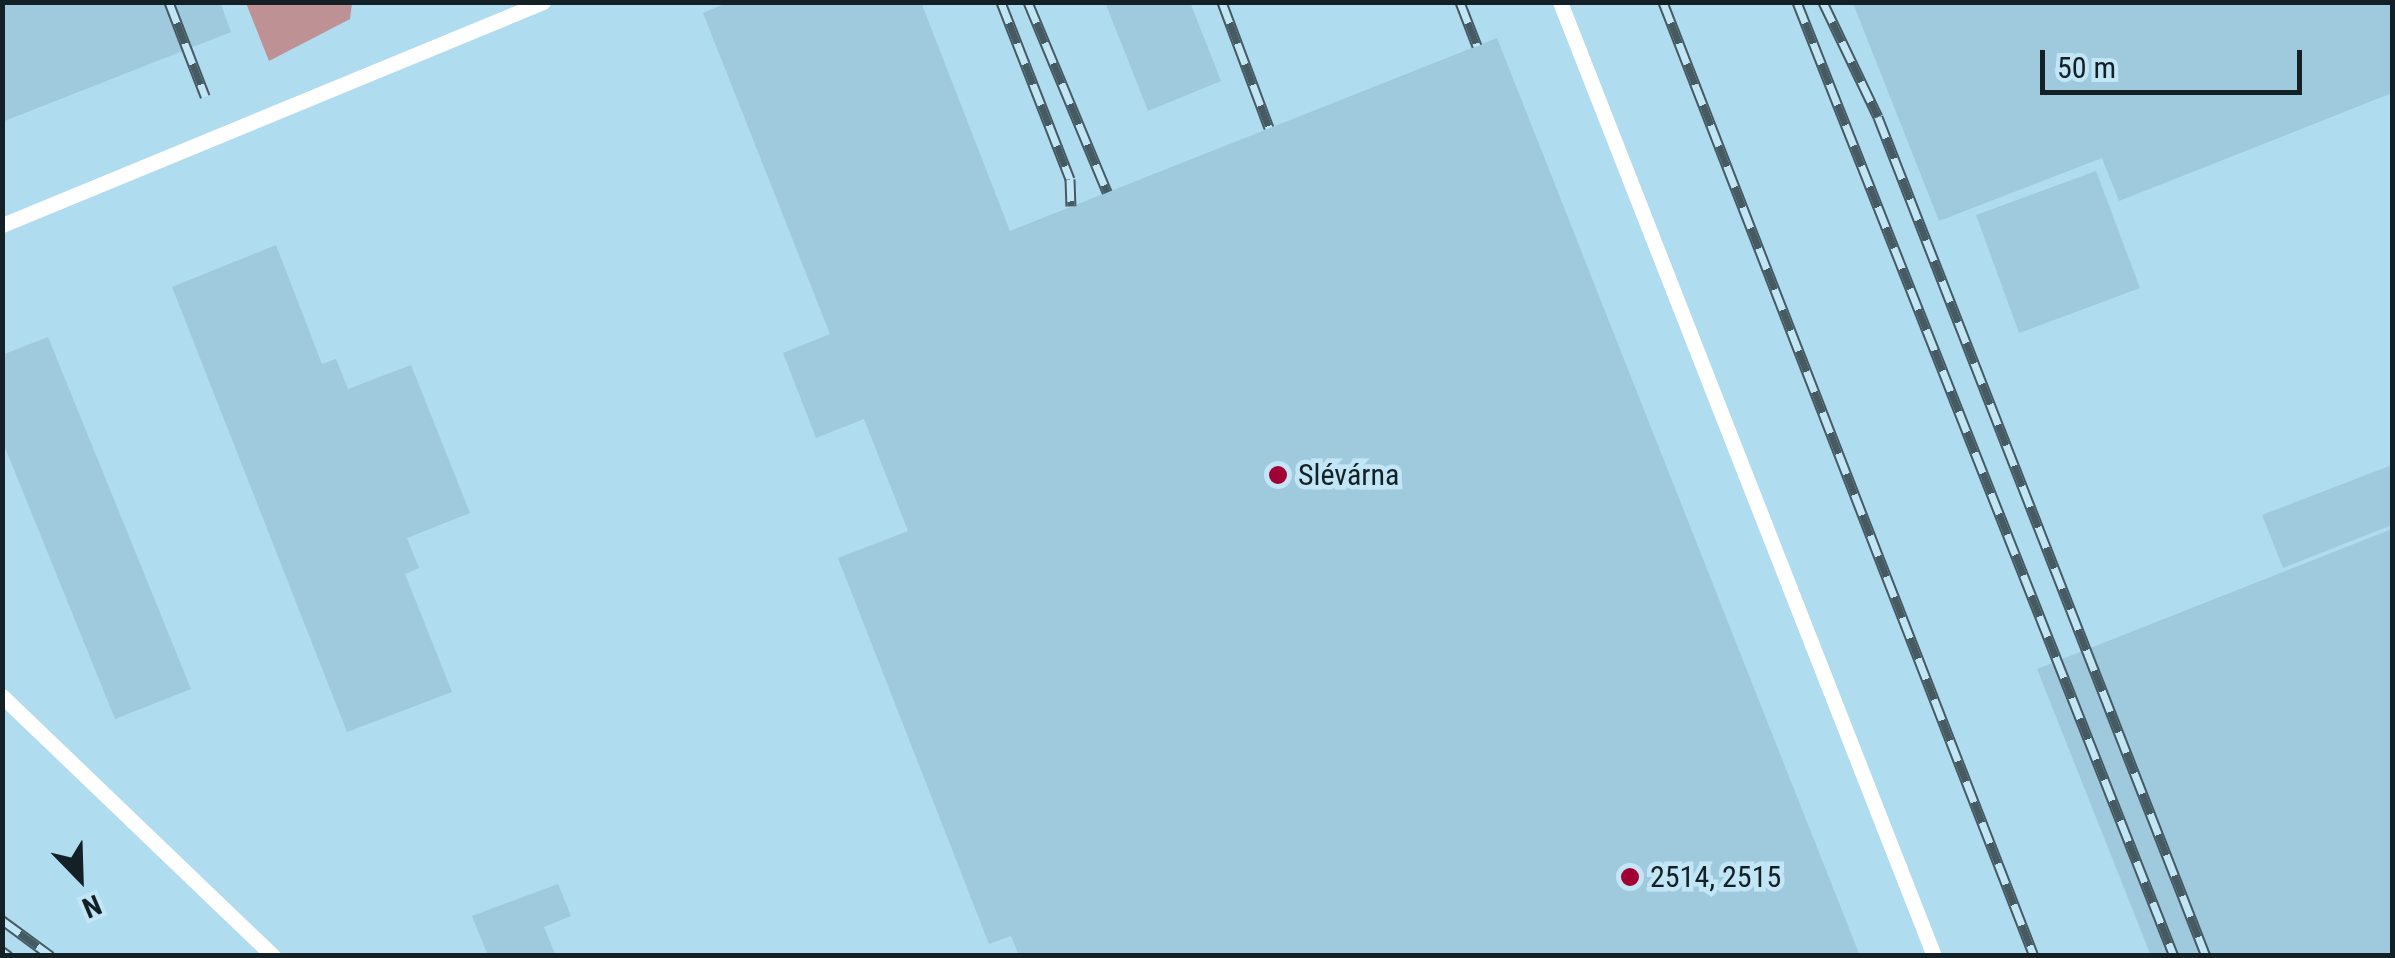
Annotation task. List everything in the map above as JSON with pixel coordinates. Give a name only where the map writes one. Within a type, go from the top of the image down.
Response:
[{"type":"lane","points":[[2,225],[542,2]]},
{"type":"lane","points":[[1560,2],[1934,956]]},
{"type":"lane","points":[[2,696],[273,956]]},
{"type":"shaded area","points":[[3,3],[2392,3],[2392,955],[3,955]]},
{"type":"shaded area","points":[[246,3],[352,3],[350,19],[269,61]]},
{"type":"building","points":[[2,2],[220,2],[231,32],[2,122]]},
{"type":"building","name":"Slévárna","points":[[729,2],[921,2],[1010,231],[1497,38],[1860,956],[1019,956],[1011,936],[989,944],[838,558],[908,531],[864,419],[816,438],[783,353],[830,334],[703,13]]},
{"type":"building","points":[[1105,2],[1190,2],[1221,81],[1148,111]]},
{"type":"building","points":[[1853,3],[2392,3],[2392,93],[2119,201],[2102,158],[1939,221]]},
{"type":"building","points":[[2096,171],[2140,288],[2019,333],[1976,215]]},
{"type":"building","points":[[276,245],[322,364],[336,359],[348,389],[411,365],[470,513],[407,538],[419,568],[405,574],[452,692],[347,732],[172,287]]},
{"type":"building","points":[[48,337],[191,689],[115,719],[2,440],[2,355]]},
{"type":"building","points":[[2392,465],[2392,525],[2283,568],[2262,515]]},
{"type":"building","points":[[2392,529],[2392,956],[2151,956],[2037,669]]},
{"type":"building","points":[[558,884],[571,916],[544,927],[556,956],[488,956],[472,916]]},
{"type":"railway","points":[[169,2],[205,96]]},
{"type":"railway","points":[[1001,2],[1070,179],[1071,206]]},
{"type":"railway","points":[[1028,2],[1107,192]]},
{"type":"railway","points":[[1222,2],[1269,128]]},
{"type":"railway","points":[[1460,2],[1477,46]]},
{"type":"railway","points":[[1663,2],[2034,956]]},
{"type":"railway","points":[[1797,2],[2174,956]]},
{"type":"railway","points":[[1823,2],[1878,117],[2206,956]]},
{"type":"railway","points":[[2,920],[51,956]]},
{"type":"railway","points":[[2,951],[9,956]]},
{"type":"place","name":"Slévárna","points":[[1278,475]]},
{"type":"place","name":"2514, 2515","points":[[1630,877]]}]
